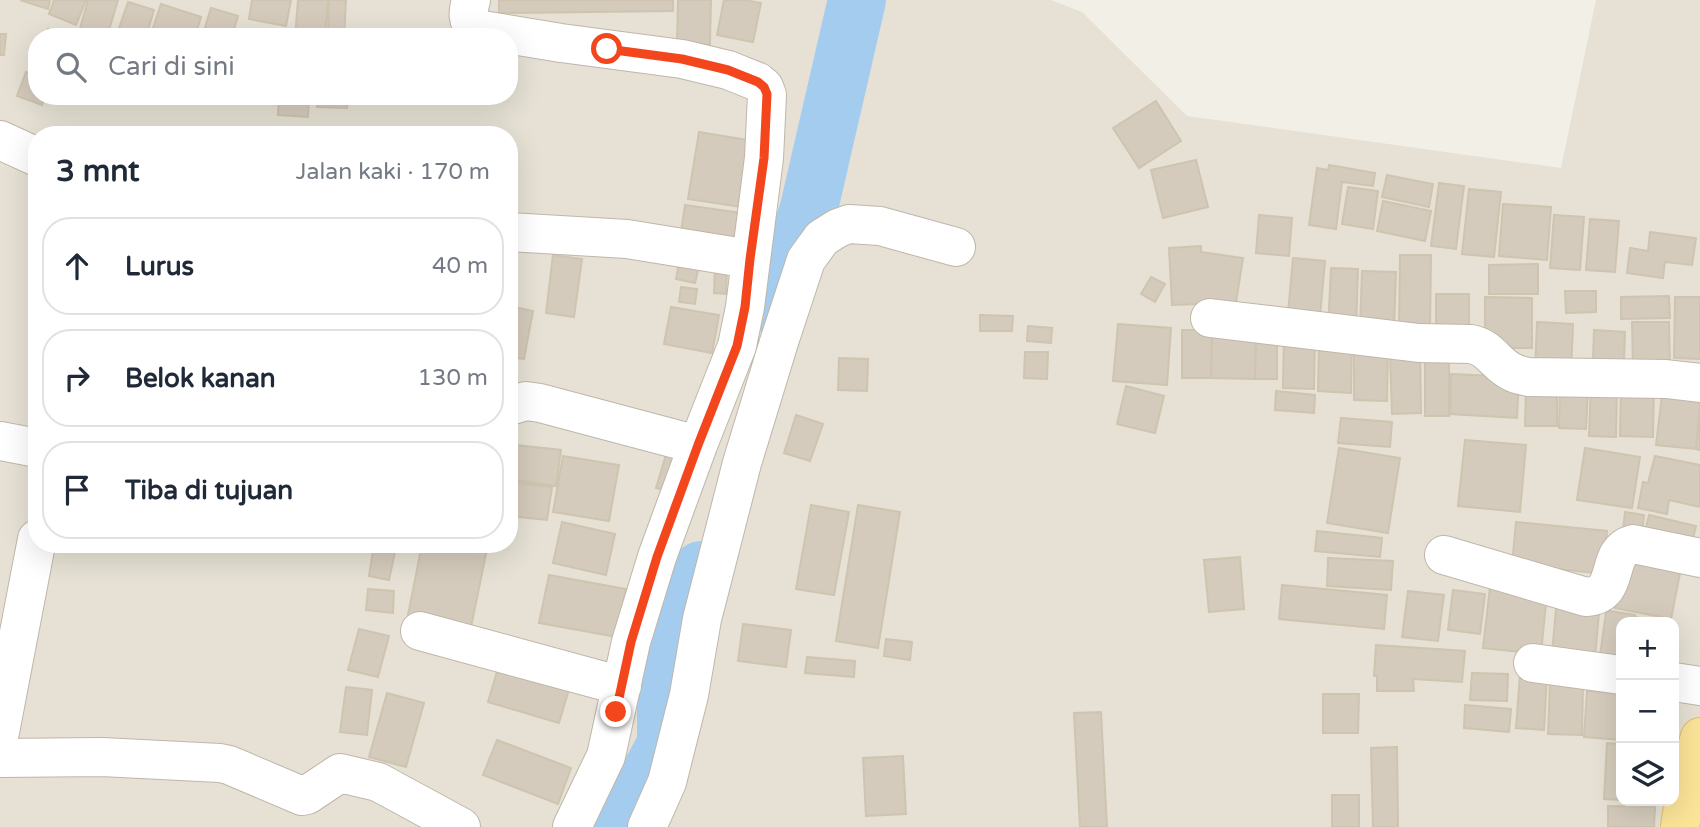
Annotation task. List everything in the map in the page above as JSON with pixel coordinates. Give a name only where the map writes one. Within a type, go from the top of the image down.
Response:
[{"type":"main road","points":[[1680,827],[1688,779],[1700,737]]},
{"type":"street","points":[[471,0],[469,20],[475,28]]},
{"type":"street","points":[[518,36],[682,59],[728,70],[758,82],[767,94],[764,158],[745,307],[737,346],[654,569],[631,642],[606,756],[572,827]]},
{"type":"street","points":[[0,140],[28,153]]},
{"type":"street","points":[[647,827],[667,782],[689,695],[702,619],[742,463],[806,260],[821,238],[849,224],[880,226],[956,247]]},
{"type":"street","points":[[518,233],[628,239],[750,259]]},
{"type":"street","points":[[1210,318],[1419,343],[1471,344],[1488,350],[1499,363],[1513,373],[1529,377],[1666,379],[1700,383]]},
{"type":"street","points":[[518,403],[540,403],[698,445]]},
{"type":"street","points":[[0,440],[28,446]]},
{"type":"street","points":[[1444,555],[1586,597],[1595,597],[1602,593],[1619,553],[1627,546],[1633,544],[1700,558]]},
{"type":"street","points":[[0,732],[34,553]]},
{"type":"street","points":[[419,631],[622,686]]},
{"type":"street","points":[[1533,663],[1616,674]]},
{"type":"street","points":[[1679,683],[1700,686]]},
{"type":"street","points":[[0,758],[102,757],[220,763],[302,796],[340,773],[378,782],[461,827]]},
{"type":"shaded area","points":[[0,0],[1051,0],[1082,12],[1187,116],[1561,168],[1596,0],[1700,0],[1700,827],[0,827]]},
{"type":"building","points":[[20,0],[50,0],[48,9]]},
{"type":"building","points":[[54,0],[86,0],[76,25],[49,14]]},
{"type":"building","points":[[88,0],[118,0],[110,28],[80,28]]},
{"type":"building","points":[[252,0],[291,0],[286,26],[249,19]]},
{"type":"building","points":[[298,0],[328,0],[326,28],[296,28]]},
{"type":"building","points":[[329,0],[346,0],[344,28],[328,28]]},
{"type":"building","points":[[499,0],[673,0],[673,11],[499,13]]},
{"type":"building","points":[[678,0],[711,0],[710,44],[677,43]]},
{"type":"building","points":[[724,0],[761,3],[753,42],[717,35]]},
{"type":"building","points":[[128,2],[154,10],[149,28],[119,28]]},
{"type":"building","points":[[161,4],[201,17],[198,28],[153,28]]},
{"type":"building","points":[[211,8],[238,16],[235,28],[205,28]]},
{"type":"building","points":[[0,34],[6,34],[4,55],[0,55]]},
{"type":"building","points":[[26,72],[28,73],[28,100],[17,96]]},
{"type":"building","points":[[1156,101],[1181,141],[1139,168],[1113,128]]},
{"type":"building","points":[[279,105],[309,105],[308,117],[278,115]]},
{"type":"building","points":[[317,105],[347,105],[347,108]]},
{"type":"building","points":[[699,132],[760,142],[749,208],[688,199]]},
{"type":"building","points":[[1196,160],[1208,207],[1163,218],[1151,170]]},
{"type":"building","points":[[1329,165],[1375,173],[1373,186],[1342,182],[1336,229],[1309,225],[1317,168],[1328,170]]},
{"type":"building","points":[[1387,175],[1433,184],[1429,207],[1382,197]]},
{"type":"building","points":[[1439,183],[1464,186],[1456,249],[1431,246]]},
{"type":"building","points":[[1348,187],[1378,191],[1373,229],[1342,224]]},
{"type":"building","points":[[1469,189],[1501,192],[1494,257],[1462,254]]},
{"type":"building","points":[[1383,201],[1431,211],[1425,241],[1377,231]]},
{"type":"building","points":[[1503,204],[1551,207],[1547,260],[1499,256]]},
{"type":"building","points":[[685,205],[749,214],[744,247],[680,239]]},
{"type":"building","points":[[1259,215],[1292,218],[1289,256],[1256,253]]},
{"type":"building","points":[[1554,215],[1584,217],[1580,270],[1550,268]]},
{"type":"building","points":[[1590,219],[1619,221],[1615,272],[1586,270]]},
{"type":"building","points":[[1650,232],[1696,238],[1692,265],[1665,262],[1663,278],[1627,273],[1630,248],[1648,251]]},
{"type":"building","points":[[1201,246],[1201,252],[1243,258],[1235,309],[1200,304],[1172,305],[1169,248]]},
{"type":"building","points":[[553,255],[582,259],[574,317],[546,313]]},
{"type":"building","points":[[1400,255],[1431,255],[1430,330],[1399,329]]},
{"type":"building","points":[[680,258],[700,262],[695,283],[676,279]]},
{"type":"building","points":[[1293,258],[1325,261],[1319,327],[1287,324]]},
{"type":"building","points":[[1538,264],[1538,294],[1489,294],[1489,265]]},
{"type":"building","points":[[715,267],[727,268],[726,294],[714,293]]},
{"type":"building","points":[[1331,268],[1358,269],[1356,331],[1328,330]]},
{"type":"building","points":[[1362,271],[1396,272],[1394,330],[1360,328]]},
{"type":"building","points":[[1151,277],[1165,284],[1155,302],[1141,294]]},
{"type":"building","points":[[681,287],[697,289],[695,304],[679,302]]},
{"type":"building","points":[[1565,291],[1596,291],[1596,312],[1566,313]]},
{"type":"building","points":[[1436,294],[1469,294],[1469,336],[1436,335]]},
{"type":"building","points":[[1669,296],[1670,318],[1621,319],[1621,297]]},
{"type":"building","points":[[1485,297],[1532,298],[1532,348],[1485,348]]},
{"type":"building","points":[[1675,297],[1700,297],[1700,359],[1674,358]]},
{"type":"building","points":[[671,307],[719,315],[712,353],[664,344]]},
{"type":"building","points":[[518,308],[533,311],[524,359],[518,358]]},
{"type":"building","points":[[980,315],[1013,316],[1012,331],[980,331]]},
{"type":"building","points":[[1537,322],[1573,324],[1571,373],[1535,371]]},
{"type":"building","points":[[1632,322],[1669,322],[1670,370],[1633,370]]},
{"type":"building","points":[[1118,324],[1171,328],[1167,385],[1113,381]]},
{"type":"building","points":[[1028,326],[1052,328],[1051,343],[1027,341]]},
{"type":"building","points":[[1182,330],[1212,330],[1211,378],[1182,378]]},
{"type":"building","points":[[1212,330],[1256,330],[1255,379],[1211,378]]},
{"type":"building","points":[[1256,330],[1277,331],[1277,379],[1255,379]]},
{"type":"building","points":[[1594,330],[1625,332],[1624,362],[1593,360]]},
{"type":"building","points":[[1284,337],[1315,338],[1314,389],[1283,388]]},
{"type":"building","points":[[1319,341],[1352,341],[1351,393],[1318,391]]},
{"type":"building","points":[[1354,346],[1388,347],[1387,401],[1354,400]]},
{"type":"building","points":[[1425,349],[1449,349],[1449,416],[1425,416]]},
{"type":"building","points":[[1420,351],[1421,413],[1392,414],[1390,352]]},
{"type":"building","points":[[1025,352],[1048,352],[1047,379],[1024,378]]},
{"type":"building","points":[[839,358],[868,359],[867,391],[838,390]]},
{"type":"building","points":[[1451,374],[1519,377],[1517,418],[1450,414]]},
{"type":"building","points":[[1591,381],[1617,382],[1616,437],[1589,436]]},
{"type":"building","points":[[1526,385],[1557,385],[1557,426],[1525,426]]},
{"type":"building","points":[[1621,385],[1654,386],[1653,437],[1620,436]]},
{"type":"building","points":[[1126,386],[1164,396],[1155,433],[1117,424]]},
{"type":"building","points":[[1560,386],[1588,387],[1586,429],[1559,428]]},
{"type":"building","points":[[1663,386],[1700,390],[1696,449],[1656,445]]},
{"type":"building","points":[[1276,391],[1315,395],[1314,413],[1275,410]]},
{"type":"building","points":[[1700,408],[1700,450],[1696,449]]},
{"type":"building","points":[[796,415],[823,424],[810,461],[784,453]]},
{"type":"building","points":[[1341,418],[1392,422],[1390,447],[1338,443]]},
{"type":"building","points":[[1465,440],[1526,445],[1520,512],[1458,506]]},
{"type":"building","points":[[518,445],[561,450],[556,486],[518,481]]},
{"type":"building","points":[[668,448],[686,453],[674,492],[656,488]]},
{"type":"building","points":[[1339,448],[1400,458],[1388,533],[1327,523]]},
{"type":"building","points":[[1585,448],[1640,457],[1632,508],[1577,500]]},
{"type":"building","points":[[563,456],[619,465],[609,521],[553,512]]},
{"type":"building","points":[[1655,456],[1700,465],[1700,507],[1669,500],[1667,514],[1638,508],[1643,482],[1648,483]]},
{"type":"building","points":[[518,483],[552,487],[547,520],[518,517]]},
{"type":"building","points":[[811,505],[849,512],[834,595],[796,589]]},
{"type":"building","points":[[858,505],[900,512],[878,648],[836,641]]},
{"type":"building","points":[[1625,512],[1644,515],[1642,535],[1623,531]]},
{"type":"building","points":[[1649,515],[1696,526],[1690,551],[1643,540]]},
{"type":"building","points":[[562,522],[615,534],[606,575],[553,563]]},
{"type":"building","points":[[1516,522],[1607,531],[1603,574],[1512,564]]},
{"type":"building","points":[[1317,531],[1382,538],[1380,557],[1315,551]]},
{"type":"building","points":[[373,553],[395,553],[389,580],[369,576]]},
{"type":"building","points":[[420,553],[486,553],[471,627],[408,615]]},
{"type":"building","points":[[1625,553],[1682,563],[1671,617],[1615,608]]},
{"type":"building","points":[[1240,557],[1244,609],[1209,612],[1204,560]]},
{"type":"building","points":[[1328,558],[1393,561],[1391,590],[1327,586]]},
{"type":"building","points":[[549,575],[626,589],[617,637],[539,623]]},
{"type":"building","points":[[1282,585],[1387,595],[1384,629],[1279,619]]},
{"type":"building","points":[[1490,587],[1547,593],[1541,654],[1483,648]]},
{"type":"building","points":[[368,589],[394,591],[393,613],[366,610]]},
{"type":"building","points":[[1453,590],[1485,594],[1480,634],[1448,630]]},
{"type":"building","points":[[1408,591],[1444,595],[1438,641],[1402,637]]},
{"type":"building","points":[[1557,598],[1600,602],[1594,668],[1551,664]]},
{"type":"building","points":[[1606,612],[1635,615],[1616,617],[1616,665],[1599,663]]},
{"type":"building","points":[[743,624],[791,630],[786,667],[738,661]]},
{"type":"building","points":[[359,629],[389,636],[378,677],[348,670]]},
{"type":"building","points":[[886,639],[912,642],[910,660],[884,656]]},
{"type":"building","points":[[1376,645],[1465,651],[1462,682],[1413,679],[1414,691],[1377,691],[1377,676],[1374,676]]},
{"type":"building","points":[[807,657],[855,661],[854,677],[805,673]]},
{"type":"building","points":[[501,658],[572,679],[559,723],[488,702]]},
{"type":"building","points":[[1472,673],[1508,674],[1507,701],[1470,700]]},
{"type":"building","points":[[1520,674],[1547,676],[1544,730],[1516,728]]},
{"type":"building","points":[[1550,682],[1583,683],[1582,735],[1548,734]]},
{"type":"building","points":[[346,687],[372,690],[367,735],[340,732]]},
{"type":"building","points":[[1587,691],[1616,693],[1616,740],[1584,737]]},
{"type":"building","points":[[387,693],[424,703],[406,767],[369,757]]},
{"type":"building","points":[[1323,694],[1359,694],[1358,733],[1323,733]]},
{"type":"building","points":[[1465,705],[1511,709],[1509,732],[1464,728]]},
{"type":"building","points":[[1101,712],[1107,827],[1080,827],[1074,713]]},
{"type":"building","points":[[497,740],[571,768],[558,804],[483,775]]},
{"type":"building","points":[[1607,743],[1616,744],[1616,800],[1604,799]]},
{"type":"building","points":[[1397,747],[1398,827],[1373,827],[1371,748]]},
{"type":"building","points":[[903,756],[906,814],[866,816],[863,758]]},
{"type":"building","points":[[1332,795],[1359,795],[1359,827],[1332,827]]},
{"type":"building","points":[[1608,806],[1655,807],[1654,827],[1608,827]]},
{"type":"waterway","points":[[779,309],[809,208],[857,0]]},
{"type":"waterway","points":[[622,827],[666,744],[666,686],[701,570]]},
{"type":"route","points":[[607,49],[682,59],[728,70],[758,82],[767,94],[764,158],[745,307],[737,346],[657,557],[631,642],[616,712]]}]
